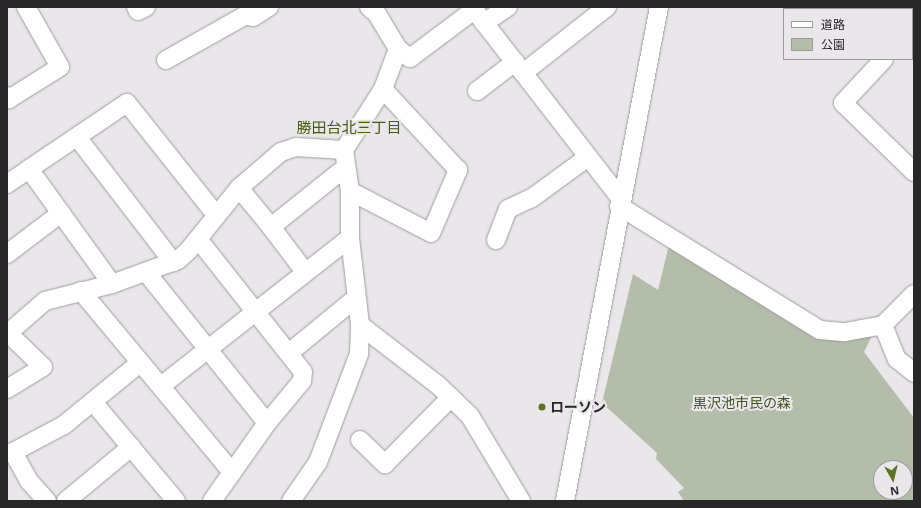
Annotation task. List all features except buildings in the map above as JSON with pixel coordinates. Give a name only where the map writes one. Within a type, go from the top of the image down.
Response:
[{"type":"street","points":[[7,96],[9,99],[60,67],[26,7]]},
{"type":"street","points":[[166,60],[246,14],[253,17],[269,7]]},
{"type":"street","points":[[378,10],[398,49],[410,58],[477,13],[508,7]]},
{"type":"street","points":[[477,91],[519,68],[607,7]]},
{"type":"street","points":[[564,501],[620,203],[659,7]]},
{"type":"street","points":[[477,13],[588,157],[620,203],[820,330],[845,332],[883,325],[914,294]]},
{"type":"street","points":[[271,227],[345,158],[383,89],[398,49]]},
{"type":"street","points":[[883,60],[843,103],[914,172]]},
{"type":"street","points":[[350,191],[430,233],[458,170],[383,89]]},
{"type":"street","points":[[7,184],[127,103],[216,214]]},
{"type":"street","points":[[77,137],[173,262]]},
{"type":"street","points":[[7,389],[43,367],[7,333],[45,301],[112,284],[173,262],[188,251],[216,214],[239,188],[281,152],[296,147],[345,158]]},
{"type":"street","points":[[496,240],[508,209],[532,198],[588,157]]},
{"type":"street","points":[[291,501],[318,462],[359,354],[360,325],[350,238],[350,191],[345,158]]},
{"type":"street","points":[[29,169],[112,284]]},
{"type":"street","points":[[239,188],[305,272]]},
{"type":"street","points":[[7,254],[61,213]]},
{"type":"street","points":[[161,386],[254,310],[350,238]]},
{"type":"street","points":[[198,239],[304,372],[302,381],[267,423],[212,501]]},
{"type":"street","points":[[146,272],[267,423]]},
{"type":"street","points":[[82,291],[232,472]]},
{"type":"street","points":[[289,354],[356,298]]},
{"type":"street","points":[[360,325],[451,397],[470,416],[521,501]]},
{"type":"street","points":[[883,325],[897,359],[914,373]]},
{"type":"street","points":[[47,501],[29,481],[13,452],[64,425],[141,362]]},
{"type":"street","points":[[360,440],[385,464],[451,397]]},
{"type":"street","points":[[93,402],[176,501]]},
{"type":"street","points":[[66,501],[131,447]]},
{"type":"green space","name":"黒沢池市民の森","points":[[669,245],[819,335],[873,333],[864,352],[914,418],[914,501],[684,501],[678,492],[684,488],[656,459],[657,453],[602,403],[633,274],[658,290]]},
{"type":"place","name":"ローソン","points":[[542,407]]},
{"type":"district","name":"勝田台北三丁目","points":[[349,128]]}]
